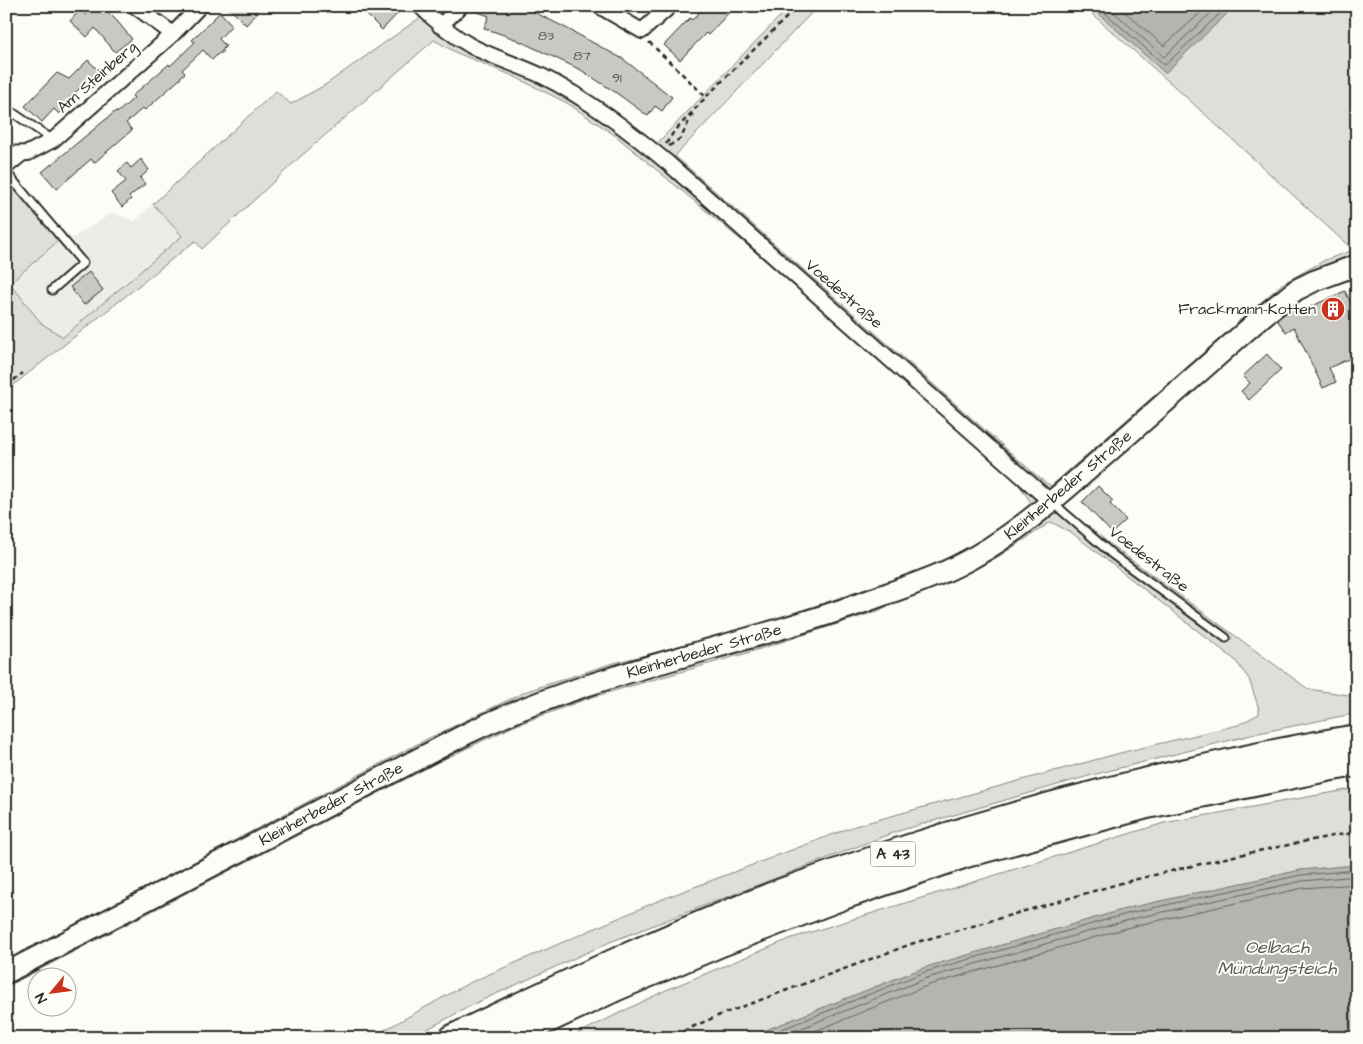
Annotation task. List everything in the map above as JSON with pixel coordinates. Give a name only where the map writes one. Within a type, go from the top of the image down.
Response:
[{"type":"highway","name":"A 43","points":[[453,1038],[592,971],[710,921],[856,866],[1029,812],[1132,784],[1318,744],[1357,738]]},
{"type":"highway","name":"A 43","points":[[508,1038],[617,987],[721,943],[843,896],[966,854],[1147,805],[1357,763]]},
{"type":"street","points":[[135,6],[173,34]]},
{"type":"street","name":"Am Steinberg","points":[[6,154],[28,153],[52,140],[173,34],[200,6]]},
{"type":"street","name":"Voedestraße","points":[[420,6],[440,26],[472,47],[542,76],[575,94],[608,116],[658,154],[883,351],[1051,502]]},
{"type":"street","points":[[440,26],[461,6]]},
{"type":"street","points":[[599,6],[642,30],[670,6]]},
{"type":"street","name":"Kleinherbeder Straße","points":[[6,973],[487,724],[537,703],[620,674],[824,616],[925,580],[958,566],[994,545],[1051,502],[1263,316],[1296,290],[1314,281],[1357,265]]},
{"type":"lane","points":[[6,108],[52,140]]},
{"type":"lane","points":[[28,153],[6,172],[83,263],[52,290]]},
{"type":"lane","name":"Voedestraße","points":[[1051,502],[1114,555],[1226,638]]},
{"type":"path","points":[[658,154],[706,96],[798,6]]},
{"type":"path","points":[[642,30],[644,37],[706,96]]},
{"type":"path","points":[[658,154],[681,138],[696,108]]},
{"type":"path","points":[[6,386],[23,373]]},
{"type":"path","points":[[667,1038],[720,1015],[923,941],[1125,882],[1234,856],[1337,835],[1357,833]]},
{"type":"shaded area","points":[[790,6],[818,6],[675,156],[1037,476],[1051,486],[1282,284],[1325,260],[1353,250],[1175,87],[1083,6],[1090,6],[1165,73],[1235,6],[1357,6],[1357,258],[1285,305],[1060,504],[1111,545],[1308,689],[1349,695],[1357,693],[1357,713],[1259,733],[1092,775],[895,832],[610,942],[476,1003],[411,1038],[370,1038],[469,983],[660,900],[855,826],[1120,753],[1238,725],[1259,714],[1249,679],[1235,660],[1072,533],[1051,522],[1001,555],[972,571],[878,611],[747,653],[589,698],[514,726],[442,760],[46,966],[28,966],[28,976],[6,987],[6,961],[425,740],[527,691],[610,664],[736,632],[930,566],[984,538],[1032,504],[1017,482],[825,310],[616,136],[567,103],[513,76],[457,53],[434,40],[300,157],[202,249],[195,241],[6,391],[6,181],[14,187],[58,241],[10,283],[41,323],[63,337],[182,236],[153,204],[276,91],[291,104],[325,85],[421,17],[434,30],[450,41],[541,83],[599,116],[649,153]]},
{"type":"shaded area","points":[[20,182],[71,239],[112,213],[135,221],[153,204],[182,236],[56,342],[10,283],[58,241],[14,187]]},
{"type":"shaded area","points":[[1357,788],[1357,865],[1301,870],[1129,908],[923,968],[746,1038],[569,1038],[666,990],[792,938],[1164,823]]},
{"type":"water","points":[[1090,6],[1235,6],[1165,73]]},
{"type":"water","name":"Oelbach Mündungsteich","points":[[1357,865],[1357,1038],[746,1038],[923,968],[1129,908],[1301,870]]},
{"type":"building","points":[[94,6],[102,6],[132,39],[115,52],[95,28],[87,37],[70,21],[80,10],[86,15]]},
{"type":"building","points":[[227,6],[251,6],[258,12],[246,25]]},
{"type":"building","points":[[358,6],[392,6],[398,13],[382,30]]},
{"type":"building","points":[[470,6],[522,6],[623,59],[672,97],[662,111],[655,106],[648,116],[581,70],[515,39],[484,28],[489,16],[469,9]]},
{"type":"building","points":[[706,6],[735,6],[708,35],[706,33],[680,60],[664,45],[690,18],[692,20]]},
{"type":"building","points":[[220,12],[232,25],[219,39],[226,46],[222,53],[219,53],[212,60],[203,50],[182,70],[185,73],[181,78],[145,110],[143,108],[126,123],[132,130],[94,163],[91,159],[57,189],[42,172],[116,111],[117,113],[134,98],[132,96],[169,64],[170,66],[195,42],[192,40]]},
{"type":"building","points":[[88,60],[104,76],[92,88],[86,82],[70,98],[72,101],[59,114],[54,109],[42,122],[25,106],[57,73],[69,79]]},
{"type":"building","points":[[141,159],[149,170],[140,178],[145,184],[129,197],[131,199],[122,207],[111,193],[126,181],[118,171],[127,163],[131,168]]},
{"type":"building","points":[[89,272],[103,290],[84,305],[70,287]]},
{"type":"building","points":[[1345,291],[1357,316],[1357,355],[1329,368],[1336,382],[1323,388],[1294,327],[1286,332],[1277,320],[1293,307],[1297,313]]},
{"type":"building","points":[[1267,354],[1281,370],[1249,400],[1241,391],[1250,383],[1243,376]]},
{"type":"building","points":[[1098,486],[1113,501],[1110,504],[1126,520],[1112,533],[1082,502]]},
{"type":"waterway","points":[[632,661],[657,654]]},
{"type":"waterway","points":[[469,722],[507,705]]},
{"type":"place","name":"Frackmann-Kotten","points":[[1333,309]]}]
